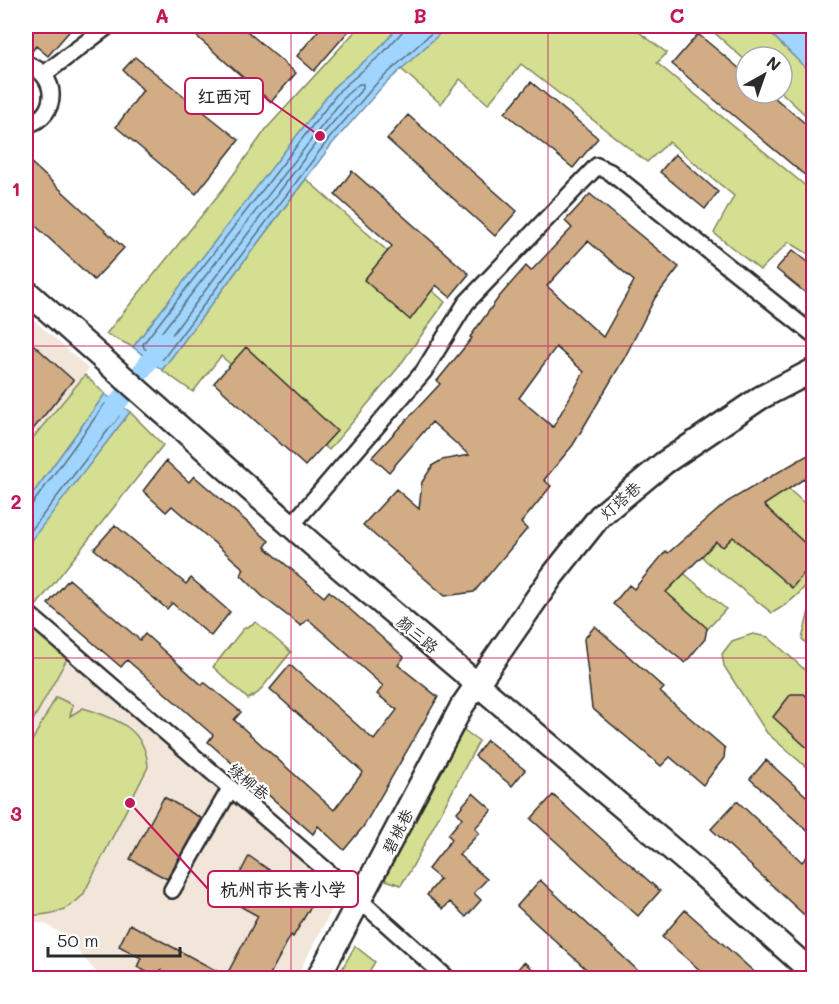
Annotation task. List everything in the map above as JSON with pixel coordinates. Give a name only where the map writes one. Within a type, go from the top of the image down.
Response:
[{"type":"street","points":[[44,74],[108,26]]},
{"type":"street","points":[[26,64],[44,74],[52,91],[52,101],[42,118],[26,125]]},
{"type":"street","points":[[291,526],[424,371],[466,303],[597,166],[610,172],[813,335]]},
{"type":"street","name":"颜三路","points":[[26,291],[291,526],[699,872],[813,974]]},
{"type":"street","name":"灯塔巷","points":[[477,684],[553,575],[600,516],[664,463],[760,398],[813,370]]},
{"type":"street","name":"绿柳巷","points":[[26,612],[334,877],[360,903],[447,978]]},
{"type":"street","name":"碧桃巷","points":[[318,978],[360,903],[462,706],[477,684]]},
{"type":"street","points":[[172,890],[231,789]]},
{"type":"shaded area","points":[[26,313],[89,369],[26,446]]},
{"type":"shaded area","points":[[68,657],[315,874],[338,898],[296,978],[106,978],[98,974],[63,934],[45,924],[26,922],[26,733]]},
{"type":"green space","points":[[360,26],[399,26],[379,49],[336,85],[133,347],[106,334],[223,189],[267,128]]},
{"type":"green space","points":[[448,26],[631,26],[667,53],[657,63],[813,192],[813,257],[789,242],[760,270],[714,233],[734,196],[669,142],[647,162],[521,64],[488,104],[460,79],[441,104],[401,69]]},
{"type":"green space","points":[[707,26],[763,26],[782,45],[734,45],[734,50]]},
{"type":"green space","points":[[794,56],[813,75],[813,122],[794,104]]},
{"type":"green space","points":[[306,179],[445,302],[398,368],[329,450],[221,356],[193,392],[162,370]]},
{"type":"green space","points":[[85,375],[105,394],[26,503],[26,446]]},
{"type":"green space","points":[[130,412],[163,445],[36,606],[26,598],[26,546]]},
{"type":"green space","points":[[783,484],[813,511],[814,558],[808,582],[789,602],[772,613],[705,560],[698,550]]},
{"type":"green space","points":[[673,564],[726,609],[689,649],[640,609]]},
{"type":"green space","points":[[813,606],[813,650],[802,639],[809,611]]},
{"type":"green space","points":[[26,621],[68,657],[26,733]]},
{"type":"green space","points":[[256,622],[291,652],[258,693],[248,699],[213,667],[243,629]]},
{"type":"green space","points":[[753,634],[768,637],[813,677],[813,773],[767,733],[724,666],[722,654],[732,641]]},
{"type":"green space","points":[[56,697],[73,705],[70,716],[83,708],[107,716],[127,727],[142,743],[148,767],[83,895],[71,905],[57,912],[26,915],[26,752]]},
{"type":"green space","points":[[464,730],[479,741],[410,871],[401,885],[383,879]]},
{"type":"green space","points":[[355,946],[375,962],[365,978],[337,978]]},
{"type":"water","points":[[399,26],[448,26],[381,88],[332,144],[162,370],[133,347],[336,85],[379,49]]},
{"type":"water","points":[[763,26],[813,26],[813,75],[794,56],[794,45],[782,45]]},
{"type":"water","points":[[105,394],[130,412],[26,547],[26,503]]},
{"type":"building","points":[[26,26],[74,26],[48,56],[36,46],[29,55],[26,54]]},
{"type":"building","points":[[201,26],[241,26],[296,73],[271,102],[194,34]]},
{"type":"building","points":[[322,26],[353,26],[314,71],[297,56]]},
{"type":"building","points":[[698,34],[734,64],[734,105],[783,105],[813,130],[813,169],[807,177],[672,64]]},
{"type":"building","points":[[135,57],[239,140],[196,194],[116,127],[143,90],[123,70]]},
{"type":"building","points":[[531,82],[598,138],[573,168],[505,113]]},
{"type":"building","points":[[408,115],[517,211],[495,236],[387,139]]},
{"type":"building","points":[[675,154],[718,192],[705,209],[660,172]]},
{"type":"building","points":[[26,158],[124,248],[94,280],[26,217]]},
{"type":"building","points":[[352,171],[469,274],[450,297],[436,285],[410,320],[364,280],[392,246],[335,195]]},
{"type":"building","points":[[590,194],[679,267],[655,298],[625,357],[573,445],[544,480],[551,486],[521,523],[527,529],[474,592],[445,596],[363,525],[396,489],[419,509],[422,482],[433,465],[442,460],[469,455],[432,422],[389,472],[372,457],[440,384],[437,381],[472,338],[470,337],[499,297],[526,266],[531,271],[572,228],[565,221]],"holes":[[[588,241],[634,281],[603,337],[547,286]],[[556,347],[584,372],[553,427],[519,398]]]},
{"type":"building","points":[[793,250],[813,266],[813,299],[776,269]]},
{"type":"building","points":[[26,338],[73,380],[26,438]]},
{"type":"building","points":[[246,347],[337,431],[305,466],[214,383]]},
{"type":"building","points":[[813,452],[813,473],[764,505],[813,551],[813,562],[792,588],[733,537],[723,547],[716,542],[666,592],[707,628],[705,639],[685,663],[613,604],[629,585],[634,589],[666,551],[668,553],[727,502]]},
{"type":"building","points":[[166,461],[189,482],[194,476],[269,541],[265,547],[324,597],[329,591],[404,657],[398,665],[438,697],[363,827],[344,850],[318,826],[313,834],[208,742],[213,735],[127,660],[121,667],[48,604],[69,579],[140,640],[145,634],[202,685],[204,682],[241,712],[234,720],[334,810],[363,772],[270,689],[290,665],[374,740],[397,710],[377,694],[383,686],[308,619],[301,626],[262,596],[241,575],[244,569],[172,506],[166,512],[143,491]]},
{"type":"building","points":[[115,525],[186,584],[191,578],[230,612],[211,636],[172,603],[167,609],[94,549]]},
{"type":"building","points":[[595,626],[664,688],[660,692],[725,748],[724,758],[703,785],[670,757],[661,766],[592,708],[584,639]]},
{"type":"building","points":[[791,694],[804,694],[813,702],[813,753],[773,717]]},
{"type":"building","points":[[487,740],[525,770],[512,786],[475,756]]},
{"type":"building","points":[[766,760],[813,802],[813,836],[750,779]]},
{"type":"building","points":[[473,793],[492,810],[475,828],[479,833],[459,855],[487,879],[474,893],[481,900],[466,917],[450,902],[443,909],[427,895],[440,879],[428,869],[452,839],[448,835],[462,818],[457,812]]},
{"type":"building","points":[[553,795],[660,891],[638,916],[531,819]]},
{"type":"building","points":[[164,797],[201,818],[167,879],[130,859]]},
{"type":"building","points":[[737,801],[802,862],[813,850],[813,923],[711,829]]},
{"type":"building","points":[[249,856],[314,901],[293,937],[291,935],[268,978],[177,978],[161,970],[158,978],[137,967],[141,958],[119,946],[130,924],[226,976],[258,916],[227,899]]},
{"type":"building","points":[[540,880],[646,978],[596,978],[517,906]]},
{"type":"building","points":[[685,910],[761,978],[709,978],[662,937]]},
{"type":"building","points":[[524,962],[543,978],[510,978]]},
{"type":"waterway","points":[[104,421],[165,340]]},
{"type":"place","name":"红西河","points":[[320,136]]},
{"type":"place","name":"杭州市长青小学","points":[[130,803]]}]
